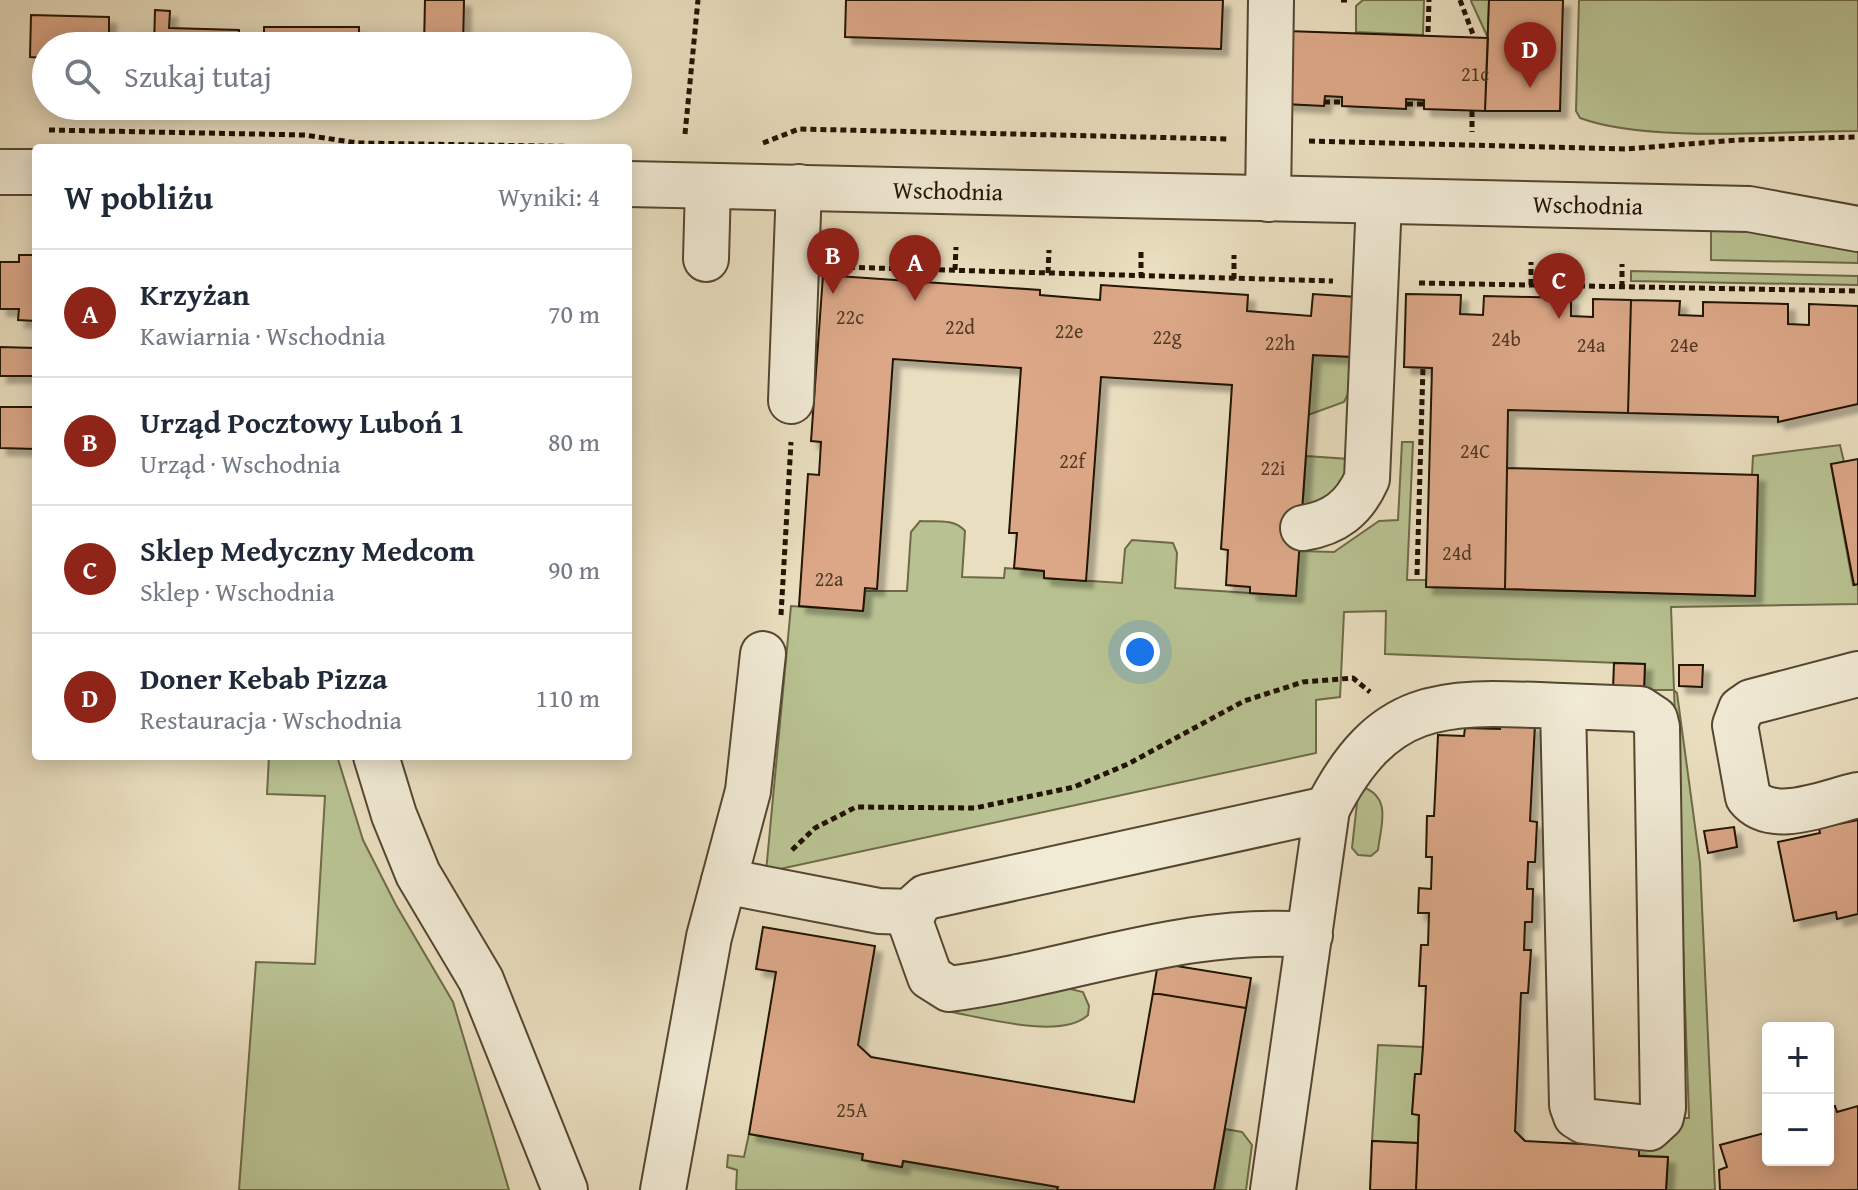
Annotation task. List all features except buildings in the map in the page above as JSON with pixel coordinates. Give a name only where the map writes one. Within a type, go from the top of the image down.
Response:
[{"type":"street","points":[[1268,199],[1271,0]]},
{"type":"street","name":"Wschodnia","points":[[632,167],[708,186],[1749,209],[1858,229]]},
{"type":"street","points":[[0,172],[32,172]]},
{"type":"street","points":[[706,259],[708,186]]},
{"type":"street","points":[[791,420],[799,187]]},
{"type":"street","name":"Wschodnia","points":[[1749,209],[1808,200],[1858,198]]},
{"type":"street","points":[[1303,528],[1338,517],[1352,505],[1367,479],[1379,201]]},
{"type":"street","points":[[663,1190],[709,937],[748,791],[763,654]]},
{"type":"street","points":[[1858,674],[1751,702],[1741,709],[1735,725],[1748,797],[1755,806],[1777,812],[1858,795]]},
{"type":"street","points":[[1273,1190],[1327,809],[1361,753],[1396,724],[1428,709],[1464,703],[1563,706],[1640,709],[1655,719],[1661,1117],[1649,1128],[1584,1121],[1576,1116],[1572,1105],[1563,706]]},
{"type":"street","points":[[377,760],[394,815],[418,874],[481,980],[565,1190]]},
{"type":"street","points":[[1310,935],[1261,931],[1198,937],[949,989],[930,977],[911,929],[912,912],[926,897],[1327,809]]},
{"type":"street","points":[[724,881],[879,911],[912,912]]},
{"type":"path","points":[[685,134],[698,0]]},
{"type":"path","points":[[1341,0],[1348,0]]},
{"type":"path","points":[[1428,32],[1429,0]]},
{"type":"path","points":[[1460,0],[1474,37]]},
{"type":"path","points":[[1324,102],[1342,102]]},
{"type":"path","points":[[1407,104],[1424,104]]},
{"type":"path","points":[[1472,111],[1472,132]]},
{"type":"path","points":[[750,148],[799,129],[1626,149],[1738,140],[1858,137]]},
{"type":"path","points":[[47,130],[305,135],[369,144]]},
{"type":"path","points":[[955,270],[956,247]]},
{"type":"path","points":[[1048,273],[1049,250]]},
{"type":"path","points":[[1141,252],[1141,276]]},
{"type":"path","points":[[1234,255],[1234,279]]},
{"type":"path","points":[[1531,262],[1531,285]]},
{"type":"path","points":[[1622,264],[1622,287]]},
{"type":"path","points":[[1425,283],[1425,294]]},
{"type":"path","points":[[1417,575],[1423,367]]},
{"type":"path","points":[[783,602],[791,420]]},
{"type":"path","points":[[784,892],[788,858],[795,844],[815,828],[856,807],[975,808],[1074,787],[1128,764],[1244,701],[1303,682],[1353,678],[1364,684],[1396,724]]},
{"type":"green space","points":[[1363,0],[1424,0],[1423,35],[1356,32],[1356,6]]},
{"type":"green space","points":[[1489,0],[1488,38],[1471,1]]},
{"type":"green space","points":[[1579,0],[1858,0],[1858,131],[1678,133],[1608,126],[1580,118],[1576,111]]},
{"type":"green space","points":[[1711,225],[1858,242],[1858,263],[1711,260]]},
{"type":"green space","points":[[1631,271],[1858,276],[1858,285],[1631,281]]},
{"type":"green space","points":[[1313,355],[1353,357],[1349,392],[1344,402],[1308,415]]},
{"type":"green space","points":[[1402,442],[1413,442],[1407,580],[1426,580],[1427,587],[1755,596],[1758,476],[1752,475],[1753,456],[1840,445],[1844,462],[1831,465],[1853,585],[1858,584],[1858,604],[1671,607],[1674,690],[1644,690],[1645,664],[1385,654],[1386,611],[1344,612],[1340,697],[1316,700],[1316,753],[766,872],[791,606],[863,611],[865,591],[907,591],[911,532],[920,521],[950,522],[965,531],[962,577],[1004,578],[1005,568],[1044,571],[1044,578],[1122,583],[1125,549],[1132,540],[1173,543],[1177,553],[1175,588],[1295,596],[1299,551],[1334,552],[1379,521],[1398,520]]},
{"type":"green space","points":[[1306,456],[1349,459],[1346,484],[1302,514]]},
{"type":"green space","points":[[1674,690],[1677,693],[1700,863],[1715,1190],[1666,1190],[1668,1157],[1639,1156],[1639,1147],[1676,1118],[1689,1118]]},
{"type":"green space","points":[[269,760],[338,760],[363,840],[396,905],[453,1002],[509,1190],[239,1190],[256,962],[315,964],[325,796],[267,794]]},
{"type":"green space","points":[[1363,787],[1378,798],[1382,813],[1378,850],[1371,856],[1358,855],[1352,848],[1358,794]]},
{"type":"green space","points":[[1062,987],[1083,992],[1089,1006],[1088,1015],[1076,1022],[1042,1027],[951,1012]]},
{"type":"green space","points":[[1378,1045],[1423,1047],[1421,1074],[1415,1074],[1412,1114],[1419,1115],[1418,1143],[1372,1141]]},
{"type":"green space","points":[[1225,1129],[1242,1132],[1252,1145],[1246,1190],[1214,1190]]},
{"type":"green space","points":[[749,1134],[863,1154],[862,1160],[902,1167],[903,1161],[1058,1187],[1057,1190],[736,1190],[737,1170],[727,1167],[728,1155],[744,1157]]},
{"type":"place","name":"Doner Kebab Pizza","points":[[1530,88]]},
{"type":"place","name":"Urząd Pocztowy Luboń 1","points":[[833,294]]},
{"type":"place","name":"Krzyżan","points":[[915,301]]},
{"type":"place","name":"Sklep Medyczny Medcom","points":[[1559,319]]}]
